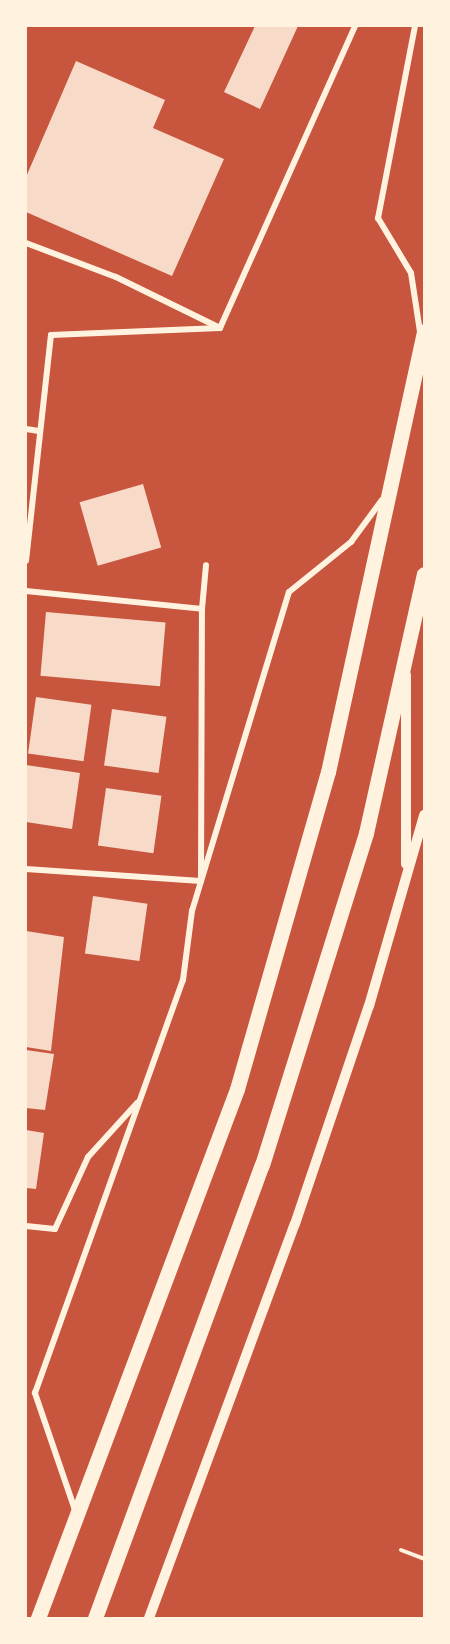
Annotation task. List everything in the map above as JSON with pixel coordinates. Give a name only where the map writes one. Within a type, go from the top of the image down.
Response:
[{"type":"main road","points":[[38,1618],[237,1089],[328,771],[423,338]]},
{"type":"main road","points":[[95,1618],[262,1165],[366,833],[424,574]]},
{"type":"street","points":[[220,328],[355,26]]},
{"type":"street","points":[[416,26],[378,218],[411,273],[423,338]]},
{"type":"street","points":[[26,243],[116,277],[220,328]]},
{"type":"street","points":[[26,561],[27,532],[51,335],[220,328]]},
{"type":"street","points":[[26,429],[39,431]]},
{"type":"street","points":[[77,1516],[35,1393],[183,980],[192,911],[289,592],[351,542],[389,490]]},
{"type":"street","points":[[201,881],[202,609],[206,565]]},
{"type":"street","points":[[26,591],[202,609]]},
{"type":"street","points":[[406,657],[406,876]]},
{"type":"street","points":[[149,1618],[295,1224],[369,1006],[424,815]]},
{"type":"street","points":[[26,869],[201,881]]},
{"type":"street","points":[[26,1226],[55,1229],[88,1156],[140,1099]]},
{"type":"path","points":[[401,1550],[424,1559]]},
{"type":"building","points":[[255,26],[298,26],[260,109],[224,92]]},
{"type":"building","points":[[76,61],[165,100],[153,128],[224,159],[172,276],[26,212],[26,177]]},
{"type":"building","points":[[143,484],[161,547],[98,566],[80,502]]},
{"type":"building","points":[[46,612],[166,622],[160,686],[40,676]]},
{"type":"building","points":[[36,697],[91,705],[84,761],[28,753]]},
{"type":"building","points":[[112,709],[166,717],[159,773],[104,765]]},
{"type":"building","points":[[26,765],[80,773],[72,829],[26,822]]},
{"type":"building","points":[[106,788],[161,796],[153,853],[98,845]]},
{"type":"building","points":[[93,896],[147,904],[139,961],[85,953]]},
{"type":"building","points":[[26,931],[64,937],[51,1051],[26,1047]]},
{"type":"building","points":[[26,1050],[54,1054],[45,1110],[26,1108]]},
{"type":"building","points":[[26,1130],[44,1133],[36,1189],[26,1188]]}]
